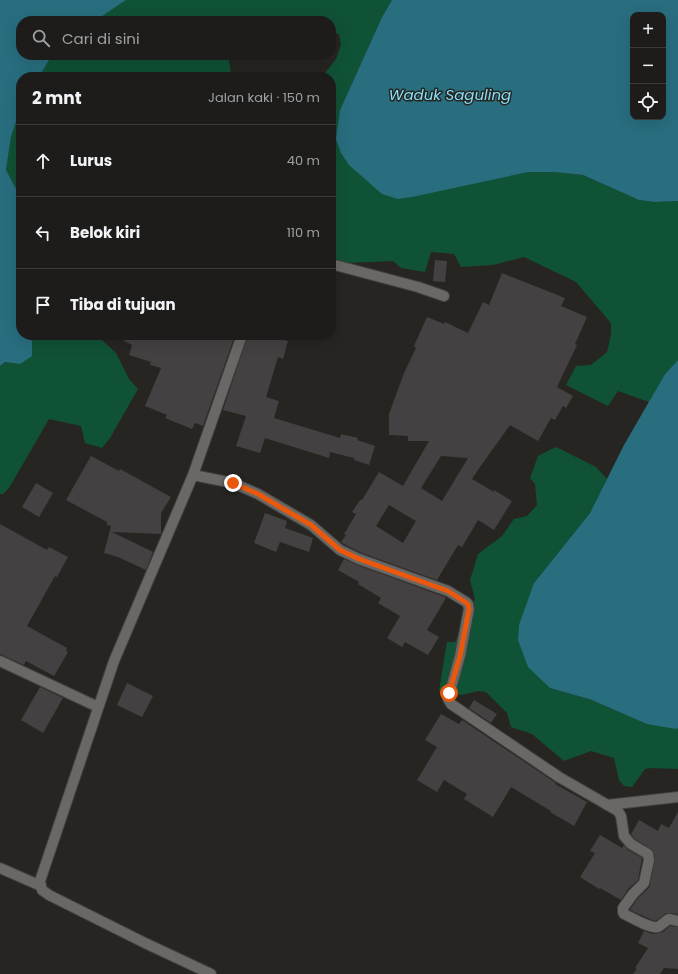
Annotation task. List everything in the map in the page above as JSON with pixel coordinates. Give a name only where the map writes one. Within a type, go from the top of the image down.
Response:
[{"type":"street","points":[[336,265],[418,287],[444,296]]},
{"type":"street","points":[[211,974],[49,895],[42,890],[40,881],[114,661],[193,475],[240,340]]},
{"type":"street","points":[[193,475],[233,483],[251,491],[311,525],[340,550],[359,559],[448,591],[466,602],[469,609],[460,656],[448,699],[451,704],[559,777],[618,811],[621,816],[624,836],[631,844],[648,854],[649,860],[644,883],[633,894],[623,908],[624,914],[653,927],[660,926],[668,919],[678,921]]},
{"type":"street","points":[[0,661],[98,707]]},
{"type":"street","points":[[607,804],[678,797]]},
{"type":"street","points":[[0,868],[41,886]]},
{"type":"green space","points":[[126,0],[392,0],[382,17],[340,110],[528,172],[553,172],[583,175],[639,200],[655,202],[678,201],[678,360],[665,374],[649,402],[618,391],[608,406],[566,385],[576,366],[591,365],[607,352],[611,335],[611,323],[576,282],[524,257],[493,265],[461,267],[454,254],[431,252],[425,272],[401,268],[393,261],[345,263],[336,259],[336,72],[326,72],[336,60],[341,45],[339,34],[336,33],[336,16],[102,16]]},
{"type":"green space","points":[[49,60],[229,60],[230,69],[230,72],[42,72]]},
{"type":"green space","points":[[16,122],[16,189],[6,170],[11,137]]},
{"type":"green space","points":[[102,340],[116,353],[129,379],[138,389],[110,438],[102,448],[85,443],[81,426],[49,419],[9,488],[3,494],[0,494],[0,366],[5,362],[20,364],[32,341]]},
{"type":"green space","points":[[556,447],[596,467],[607,479],[590,513],[534,583],[550,688],[678,728],[678,769],[645,769],[632,787],[624,786],[619,780],[614,758],[591,751],[564,761],[532,734],[511,727],[507,713],[486,692],[478,691],[462,695],[439,691],[447,642],[455,642],[475,599],[470,580],[478,554],[502,536],[514,519],[527,516],[537,505],[535,484],[530,478],[538,456]]},
{"type":"water","points":[[0,0],[126,0],[102,16],[16,16],[16,60],[49,60],[42,72],[16,72],[16,122],[11,137],[6,170],[16,189],[16,340],[32,340],[32,356],[20,364],[5,362],[0,366]]},
{"type":"water","name":"Waduk Saguling","points":[[392,0],[678,0],[678,201],[655,202],[639,200],[583,175],[553,172],[528,172],[398,199],[382,194],[349,165],[341,153],[336,139],[340,110],[382,17]]},
{"type":"water","points":[[678,360],[678,728],[676,729],[647,724],[592,700],[550,688],[528,667],[518,640],[519,625],[534,583],[590,513],[624,445],[665,374]]},
{"type":"building","points":[[435,260],[447,261],[445,282],[433,281]]},
{"type":"building","points":[[502,273],[565,298],[561,306],[587,317],[575,344],[577,345],[557,387],[573,396],[566,408],[563,406],[555,420],[551,418],[538,441],[510,425],[472,479],[512,501],[494,530],[478,520],[462,547],[458,545],[437,580],[362,553],[341,542],[356,514],[352,512],[360,500],[362,500],[379,472],[403,486],[429,441],[408,441],[408,436],[389,435],[389,414],[404,373],[416,348],[414,346],[427,317],[444,324],[445,322],[468,333],[483,302],[489,305]],"holes":[[[441,456],[468,458],[442,501],[421,488]],[[389,505],[416,521],[403,543],[376,526]]]},
{"type":"building","points":[[122,340],[233,340],[203,426],[195,423],[192,429],[165,418],[167,415],[145,406],[161,368],[150,365],[151,362],[129,355],[132,345]]},
{"type":"building","points":[[246,340],[284,340],[288,341],[283,359],[278,357],[266,397],[279,401],[274,418],[340,438],[341,434],[358,438],[357,440],[375,446],[369,465],[354,460],[354,458],[330,452],[329,458],[265,438],[260,453],[236,446],[246,416],[223,410]]},
{"type":"building","points":[[91,456],[119,471],[120,469],[171,497],[161,513],[161,534],[112,532],[153,552],[146,570],[118,557],[104,553],[111,526],[107,525],[107,522],[66,500]]},
{"type":"building","points":[[36,483],[53,493],[39,517],[22,507]]},
{"type":"building","points":[[265,513],[287,521],[285,528],[313,538],[309,552],[280,542],[276,552],[254,543]]},
{"type":"building","points":[[0,524],[47,550],[49,547],[68,557],[57,577],[55,576],[27,626],[67,648],[66,651],[68,652],[54,676],[26,661],[24,665],[0,654]]},
{"type":"building","points":[[344,559],[446,598],[427,630],[439,637],[428,655],[405,642],[402,647],[387,638],[400,616],[378,603],[381,598],[358,584],[359,582],[338,570]]},
{"type":"building","points":[[127,683],[153,696],[142,717],[117,705]]},
{"type":"building","points":[[40,687],[63,698],[43,733],[21,720]]},
{"type":"building","points":[[474,700],[497,714],[491,723],[469,708]]},
{"type":"building","points":[[441,714],[459,724],[462,720],[556,783],[555,784],[587,802],[574,826],[511,787],[493,817],[464,799],[467,794],[444,780],[437,792],[417,780],[437,747],[425,740]]},
{"type":"building","points":[[678,812],[678,914],[666,913],[656,921],[630,910],[638,898],[649,888],[655,859],[653,850],[635,839],[631,834],[639,820],[658,831],[661,824],[669,828]]},
{"type":"building","points":[[600,835],[622,848],[624,845],[628,850],[642,858],[638,880],[628,889],[621,900],[580,877],[595,853],[590,851]]},
{"type":"building","points":[[670,926],[678,927],[678,969],[664,968],[660,974],[633,974],[637,969],[635,968],[648,948],[638,943],[644,931],[653,934],[659,933],[663,932]]},
{"type":"route","points":[[233,483],[258,494],[311,525],[340,550],[393,572],[448,591],[466,602],[469,609],[460,656],[449,693]]}]
